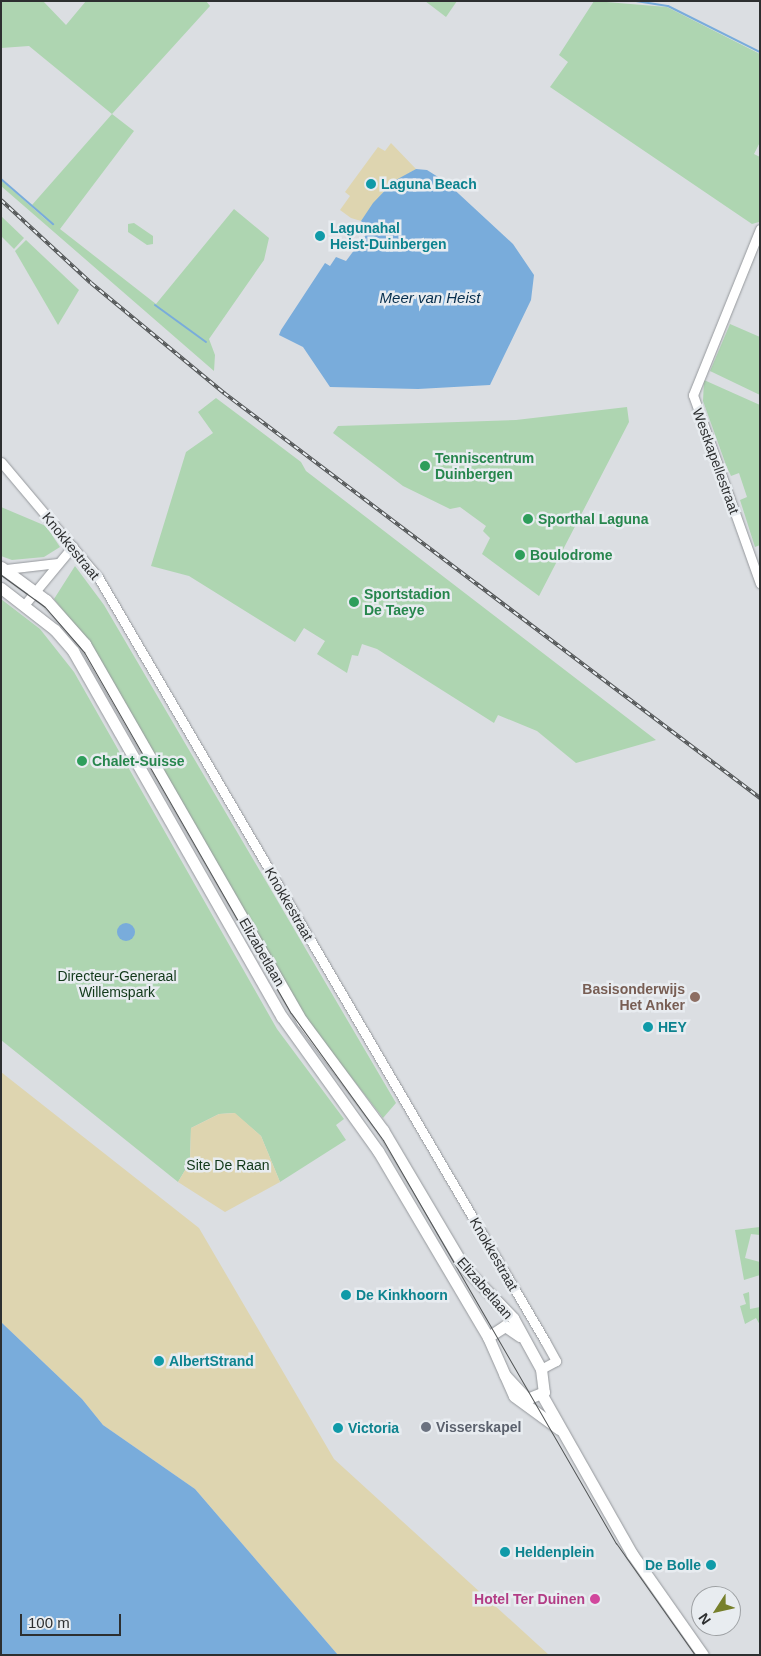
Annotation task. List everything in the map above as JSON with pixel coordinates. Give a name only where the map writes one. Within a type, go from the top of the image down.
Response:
[{"type":"main road","name":"Elizabetlaan","points":[[4,568],[36,591],[67,621],[94,657],[302,1021],[383,1130],[464,1267],[508,1311],[541,1369],[546,1383],[542,1395],[559,1429],[616,1527],[703,1655]]},
{"type":"main road","name":"Elizabetlaan","points":[[1,588],[25,604],[55,630],[82,664],[286,1023],[372,1142],[488,1336],[518,1402],[559,1429]]},
{"type":"main road","name":"Elizabetlaan","points":[[488,1336],[505,1326],[525,1340]]},
{"type":"main road","name":"Elizabetlaan","points":[[505,1375],[524,1397],[542,1395]]},
{"type":"street","name":"Westkapellestraat","points":[[760,228],[693,395],[760,583]]},
{"type":"street","name":"Knokkestraat","points":[[1,462],[98,577],[556,1361],[541,1369]]},
{"type":"street","points":[[25,604],[73,546]]},
{"type":"street","points":[[4,568],[58,563]]},
{"type":"green space","points":[[1,1],[43,1],[66,25],[86,1],[206,1],[210,6],[112,114],[29,46],[1,48]]},
{"type":"green space","points":[[425,1],[457,1],[446,17]]},
{"type":"green space","points":[[594,1],[667,7],[760,54],[760,142],[754,154],[760,157],[759,222],[752,224],[550,87],[568,62],[559,55]]},
{"type":"green space","points":[[112,114],[134,131],[60,229],[156,304],[234,209],[269,238],[264,260],[209,339],[215,355],[214,371],[1,186],[1,180],[51,224],[32,205]]},
{"type":"green space","points":[[1,216],[24,238],[14,249],[1,236]]},
{"type":"green space","points":[[134,223],[153,236],[153,244],[147,245],[128,232],[128,224]]},
{"type":"green space","points":[[26,240],[79,290],[58,325],[15,251]]},
{"type":"green space","points":[[730,324],[760,337],[760,395],[710,371]]},
{"type":"green space","points":[[704,380],[760,405],[760,545],[755,547],[740,500],[747,497],[739,473],[731,476],[703,401]]},
{"type":"green space","name":"Sportstadion De Taeye","points":[[216,398],[301,462],[306,471],[656,740],[576,763],[537,731],[498,715],[494,723],[377,649],[362,644],[358,656],[352,655],[347,673],[317,654],[325,641],[304,628],[295,642],[189,576],[151,566],[186,452],[213,433],[198,412]]},
{"type":"green space","name":"Tenniscentrum Duinbergen","points":[[627,407],[629,422],[539,596],[482,554],[490,538],[483,531],[486,526],[460,507],[450,509],[403,486],[333,433],[338,426],[516,420]]},
{"type":"green space","points":[[1,507],[46,526],[60,547],[44,557],[12,560],[1,556]]},
{"type":"green space","points":[[75,566],[104,605],[396,1103],[383,1118],[308,1022],[96,652],[54,599]]},
{"type":"green space","name":"Directeur-Generaal Willemspark","points":[[1,599],[40,629],[74,672],[277,1029],[344,1119],[336,1125],[346,1140],[280,1182],[261,1136],[234,1113],[219,1114],[191,1128],[190,1162],[178,1182],[1,1040]]},
{"type":"green space","points":[[760,1227],[760,1235],[751,1234],[745,1258],[760,1262],[760,1275],[744,1280],[735,1230]]},
{"type":"green space","points":[[749,1292],[750,1309],[760,1307],[760,1325],[756,1318],[745,1324],[740,1306],[746,1304],[743,1294]]},
{"type":"sand","name":"Laguna Beach","points":[[391,143],[416,169],[387,187],[361,221],[351,218],[340,210],[350,196],[345,192],[378,147],[385,151]]},
{"type":"sand","name":"AlbertStrand","points":[[1,1072],[199,1228],[334,1459],[549,1655],[338,1655],[195,1489],[103,1425],[82,1399],[1,1322]]},
{"type":"sand","name":"Site De Raan","points":[[235,1113],[261,1136],[280,1182],[225,1212],[178,1182],[190,1162],[191,1128],[219,1114]]},
{"type":"water","name":"Meer van Heist","points":[[416,169],[427,170],[446,182],[513,244],[534,275],[531,300],[490,385],[418,389],[330,387],[303,347],[279,335],[325,263],[330,266],[336,257],[346,261],[370,229],[361,221],[373,203],[394,181]]},
{"type":"water","points":[[122,923],[130,923],[135,928],[133,939],[122,941],[117,936],[117,928]]},
{"type":"water","points":[[1,1322],[82,1399],[103,1425],[195,1489],[338,1655],[1,1655]]},
{"type":"waterway","points":[[636,1],[668,6],[760,52]]},
{"type":"waterway","points":[[1,179],[53,224]]},
{"type":"waterway","points":[[155,305],[206,342]]},
{"type":"tram line","points":[[1,575],[45,607],[84,652],[291,1013],[383,1140],[616,1543],[695,1655]]},
{"type":"railway","points":[[1,200],[91,283],[224,393],[760,798]]},
{"type":"place","name":"Laguna Beach","points":[[371,184]]},
{"type":"place","name":"Lagunahal Heist-Duinbergen","points":[[320,236]]},
{"type":"place","name":"Tenniscentrum Duinbergen","points":[[425,466]]},
{"type":"place","name":"Sporthal Laguna","points":[[528,519]]},
{"type":"place","name":"Boulodrome","points":[[520,555]]},
{"type":"place","name":"Sportstadion De Taeye","points":[[354,602]]},
{"type":"place","name":"Chalet-Suisse","points":[[82,761]]},
{"type":"place","name":"Basisonderwijs Het Anker","points":[[695,997]]},
{"type":"place","name":"HEY","points":[[648,1027]]},
{"type":"place","name":"De Kinkhoorn","points":[[346,1295]]},
{"type":"place","name":"AlbertStrand","points":[[159,1361]]},
{"type":"place","name":"Visserskapel","points":[[426,1427]]},
{"type":"place","name":"Victoria","points":[[338,1428]]},
{"type":"place","name":"Heldenplein","points":[[505,1552]]},
{"type":"place","name":"De Bolle","points":[[711,1565]]},
{"type":"place","name":"Hotel Ter Duinen","points":[[595,1599]]}]
